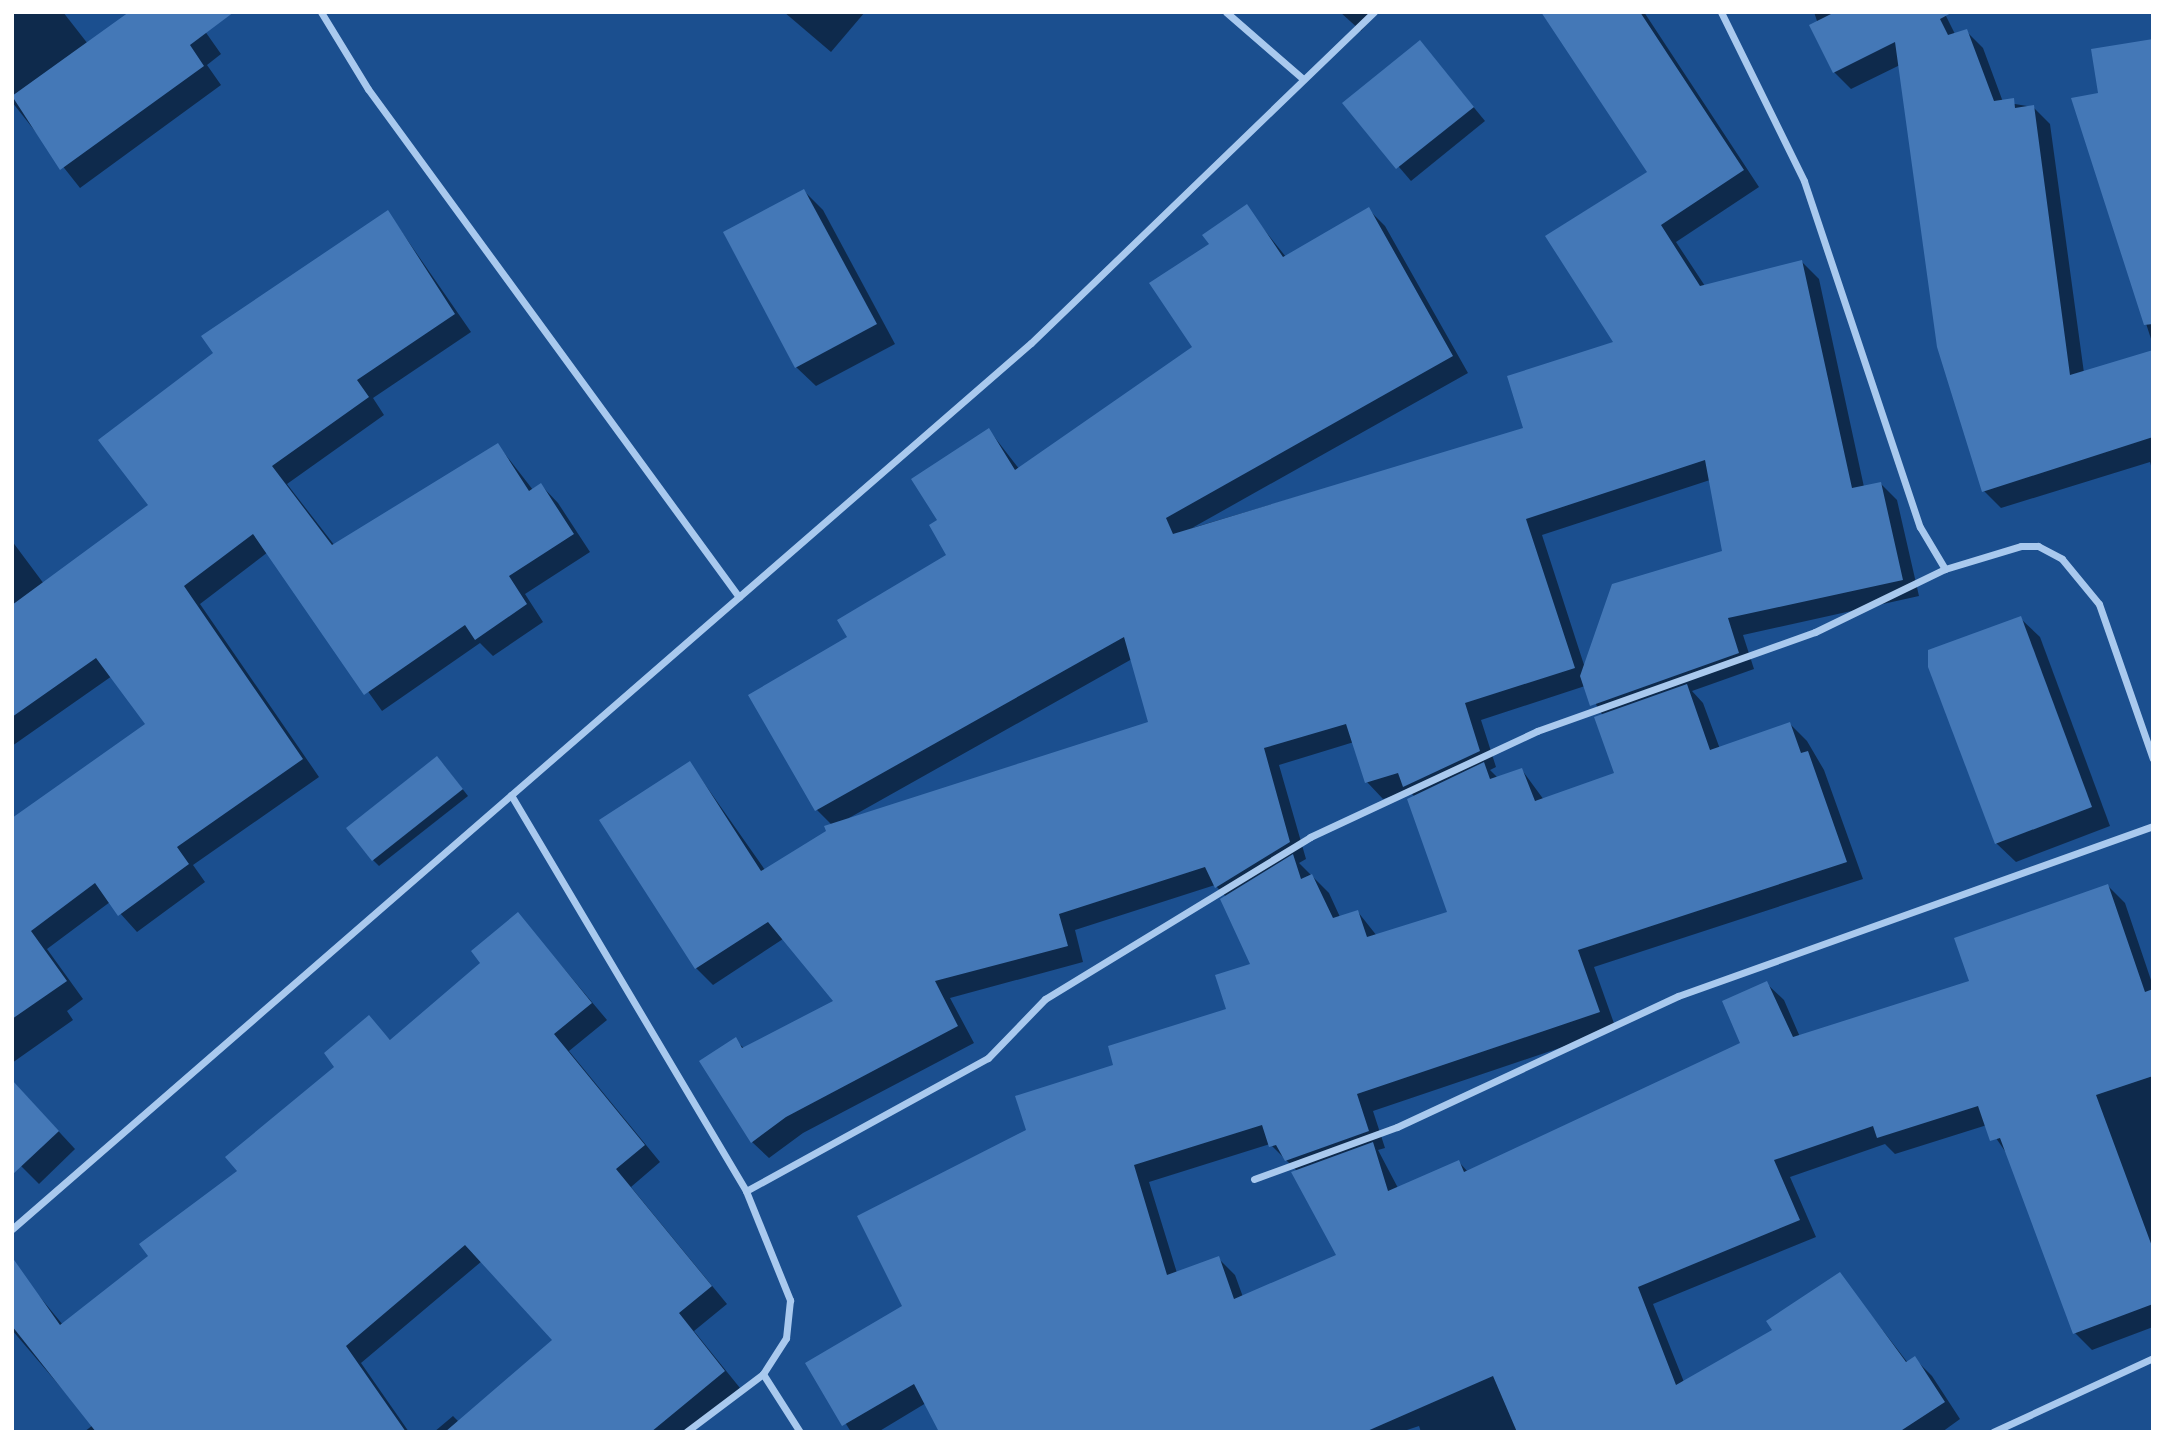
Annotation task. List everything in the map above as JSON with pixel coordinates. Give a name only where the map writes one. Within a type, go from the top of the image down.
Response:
[{"type":"street","points":[[321,12],[368,89],[739,597]]},
{"type":"street","points":[[1226,12],[1304,79]]},
{"type":"street","points":[[12,1229],[1031,343],[1374,12]]},
{"type":"street","points":[[1721,12],[1804,181],[1920,527],[1945,569]]},
{"type":"street","points":[[746,1191],[988,1058],[1045,999],[1310,837],[1537,731],[1815,632],[1945,569],[2021,546],[2038,546],[2062,559],[2099,604],[2153,759]]},
{"type":"street","points":[[510,795],[746,1191],[790,1300],[786,1338],[763,1374],[686,1432]]},
{"type":"street","points":[[1254,1179],[1397,1127],[1678,996],[2153,826]]},
{"type":"street","points":[[1993,1432],[2153,1358]]},
{"type":"street","points":[[763,1374],[800,1432]]},
{"type":"building","points":[[129,12],[234,12],[190,45],[204,66],[60,170],[12,96]]},
{"type":"building","points":[[1541,12],[1640,12],[1744,170],[1661,225],[1700,286],[1802,260],[1852,488],[1881,482],[1903,580],[1728,618],[1739,653],[1590,706],[1580,676],[1612,584],[1722,551],[1705,460],[1526,519],[1575,668],[1465,703],[1480,751],[1403,787],[1398,773],[1365,783],[1346,724],[1264,748],[1290,842],[1215,888],[1205,867],[1059,914],[1068,946],[935,981],[958,1026],[786,1117],[751,1143],[699,1061],[736,1037],[742,1048],[833,1001],[768,922],[695,969],[599,820],[690,761],[761,871],[826,831],[824,826],[1148,722],[1124,637],[815,811],[748,695],[847,637],[837,620],[946,555],[929,525],[937,520],[911,479],[989,428],[1015,470],[1192,347],[1149,283],[1209,244],[1202,235],[1247,204],[1283,257],[1369,207],[1453,356],[1166,518],[1173,534],[1523,428],[1507,376],[1613,342],[1545,236],[1647,172]]},
{"type":"building","points":[[1835,12],[1953,12],[1940,19],[1948,35],[1967,29],[1994,101],[2014,98],[2015,108],[2034,105],[2070,375],[2153,350],[2153,437],[1982,492],[1937,347],[1895,42],[1833,73],[1809,25]]},
{"type":"building","points":[[2153,39],[2153,324],[2144,325],[2071,98],[2098,93],[2091,49]]},
{"type":"building","points":[[1420,40],[1474,107],[1396,169],[1342,103]]},
{"type":"building","points":[[804,189],[877,324],[795,368],[723,232]]},
{"type":"building","points":[[388,210],[455,314],[357,380],[369,397],[272,466],[332,545],[498,443],[529,491],[541,483],[574,534],[509,576],[527,604],[475,640],[465,625],[364,695],[253,534],[184,586],[303,759],[177,847],[189,864],[118,916],[95,883],[31,931],[67,981],[12,1019],[12,818],[145,724],[96,658],[12,717],[12,605],[148,505],[98,440],[213,353],[201,336]]},
{"type":"building","points":[[2021,616],[2092,807],[1995,844],[1928,667],[1928,650]]},
{"type":"building","points":[[1687,684],[1710,750],[1790,722],[1801,753],[1808,751],[1847,862],[1578,950],[1600,1012],[1357,1094],[1369,1131],[1285,1161],[1276,1145],[1269,1147],[1262,1125],[1134,1165],[1167,1275],[1219,1256],[1234,1299],[1336,1255],[1291,1172],[1373,1142],[1388,1191],[1459,1160],[1464,1172],[1740,1043],[1722,1001],[1767,981],[1793,1037],[1969,981],[1954,938],[2108,884],[2145,992],[2153,989],[2153,1076],[2096,1095],[2153,1249],[2153,1304],[2073,1334],[2000,1138],[1990,1141],[1978,1106],[1877,1138],[1873,1126],[1774,1160],[1800,1220],[1638,1287],[1676,1385],[1772,1330],[1766,1321],[1840,1272],[1906,1362],[1915,1356],[1945,1402],[1899,1432],[1517,1432],[1493,1376],[1365,1432],[939,1432],[914,1384],[842,1426],[805,1363],[902,1306],[857,1216],[1026,1130],[1015,1096],[1113,1065],[1108,1046],[1226,1009],[1215,975],[1250,964],[1220,899],[1293,854],[1301,879],[1312,874],[1333,918],[1358,910],[1367,937],[1447,912],[1407,799],[1484,762],[1490,779],[1522,768],[1535,801],[1614,773],[1594,717]]},
{"type":"building","points":[[437,756],[463,789],[372,861],[346,828]]},
{"type":"building","points":[[518,912],[592,1003],[554,1034],[645,1145],[616,1169],[712,1286],[679,1313],[725,1371],[651,1432],[445,1432],[552,1340],[465,1245],[346,1346],[406,1432],[96,1432],[12,1326],[12,1257],[60,1325],[148,1256],[139,1244],[237,1171],[225,1157],[334,1067],[324,1053],[369,1015],[390,1040],[480,963],[471,951]]},
{"type":"building","points":[[12,1080],[59,1131],[12,1175]]}]
